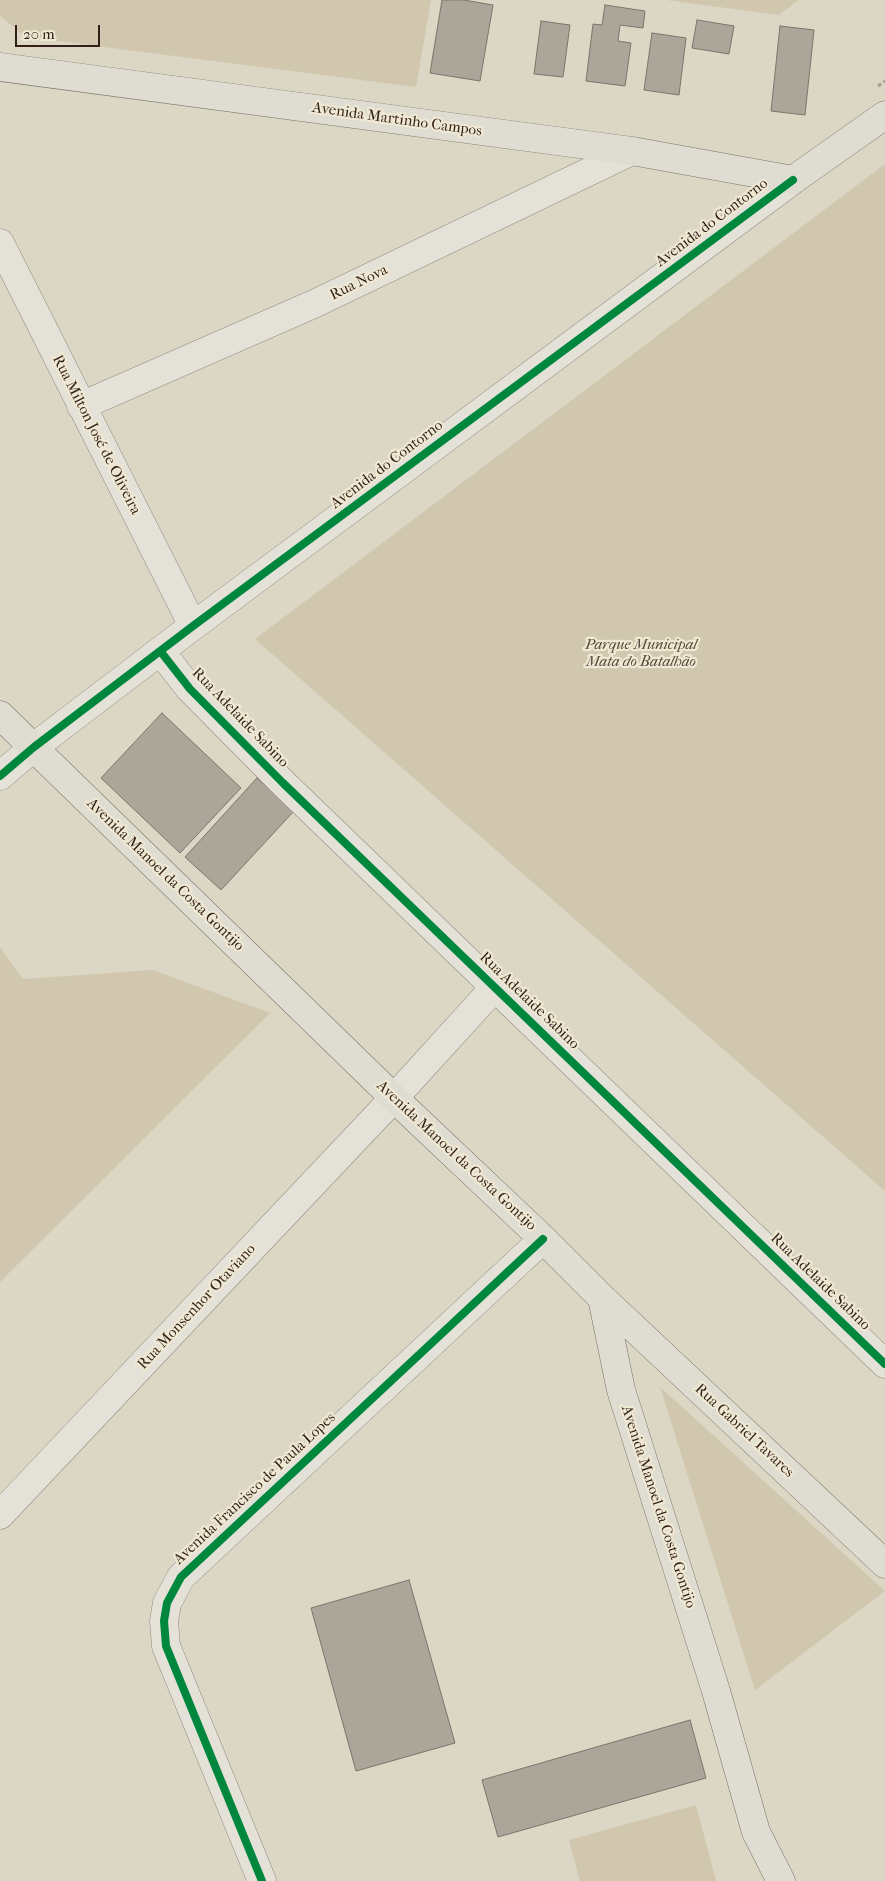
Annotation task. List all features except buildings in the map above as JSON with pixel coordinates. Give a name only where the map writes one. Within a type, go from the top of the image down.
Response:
[{"type":"main road","name":"Avenida Martinho Campos","points":[[0,67],[632,151],[793,180]]},
{"type":"main road","points":[[793,180],[885,115]]},
{"type":"main road","name":"Avenida Manoel da Costa Gontijo","points":[[0,715],[394,1098],[543,1238],[602,1298],[621,1390],[716,1691],[756,1832],[781,1881]]},
{"type":"main road","name":"Rua Gabriel Tavares","points":[[602,1298],[885,1564]]},
{"type":"street","name":"Rua Nova","points":[[81,406],[316,303],[632,151]]},
{"type":"street","name":"Avenida do Contorno","points":[[0,776],[34,747],[193,626],[793,180]]},
{"type":"street","name":"Rua Milton José de Oliveira","points":[[0,243],[193,626]]},
{"type":"street","name":"Rua Adelaide Sabino","points":[[161,652],[190,688],[277,776],[885,1364]]},
{"type":"street","name":"Rua Monsenhor Otaviano","points":[[0,1515],[394,1098],[496,987]]},
{"type":"street","name":"Avenida Francisco de Paula Lopes","points":[[262,1881],[166,1646],[164,1621],[167,1603],[181,1577],[543,1238]]},
{"type":"green space","points":[[0,0],[431,0],[416,87],[26,37],[0,16]]},
{"type":"green space","points":[[666,0],[799,0],[779,15]]},
{"type":"green space","name":"Parque Municipal Mata do Batalhão","points":[[885,164],[885,1191],[255,639]]},
{"type":"green space","points":[[0,947],[23,979],[153,970],[270,1013],[0,1282]]},
{"type":"green space","points":[[660,1387],[885,1591],[755,1690]]},
{"type":"green space","points":[[696,1805],[716,1881],[580,1881],[569,1840]]},
{"type":"cycle path","points":[[0,776],[34,747],[193,626],[793,180]]},
{"type":"cycle path","points":[[161,652],[190,689],[283,783],[885,1364]]},
{"type":"cycle path","points":[[262,1881],[166,1646],[164,1621],[167,1603],[181,1577],[543,1239]]}]
